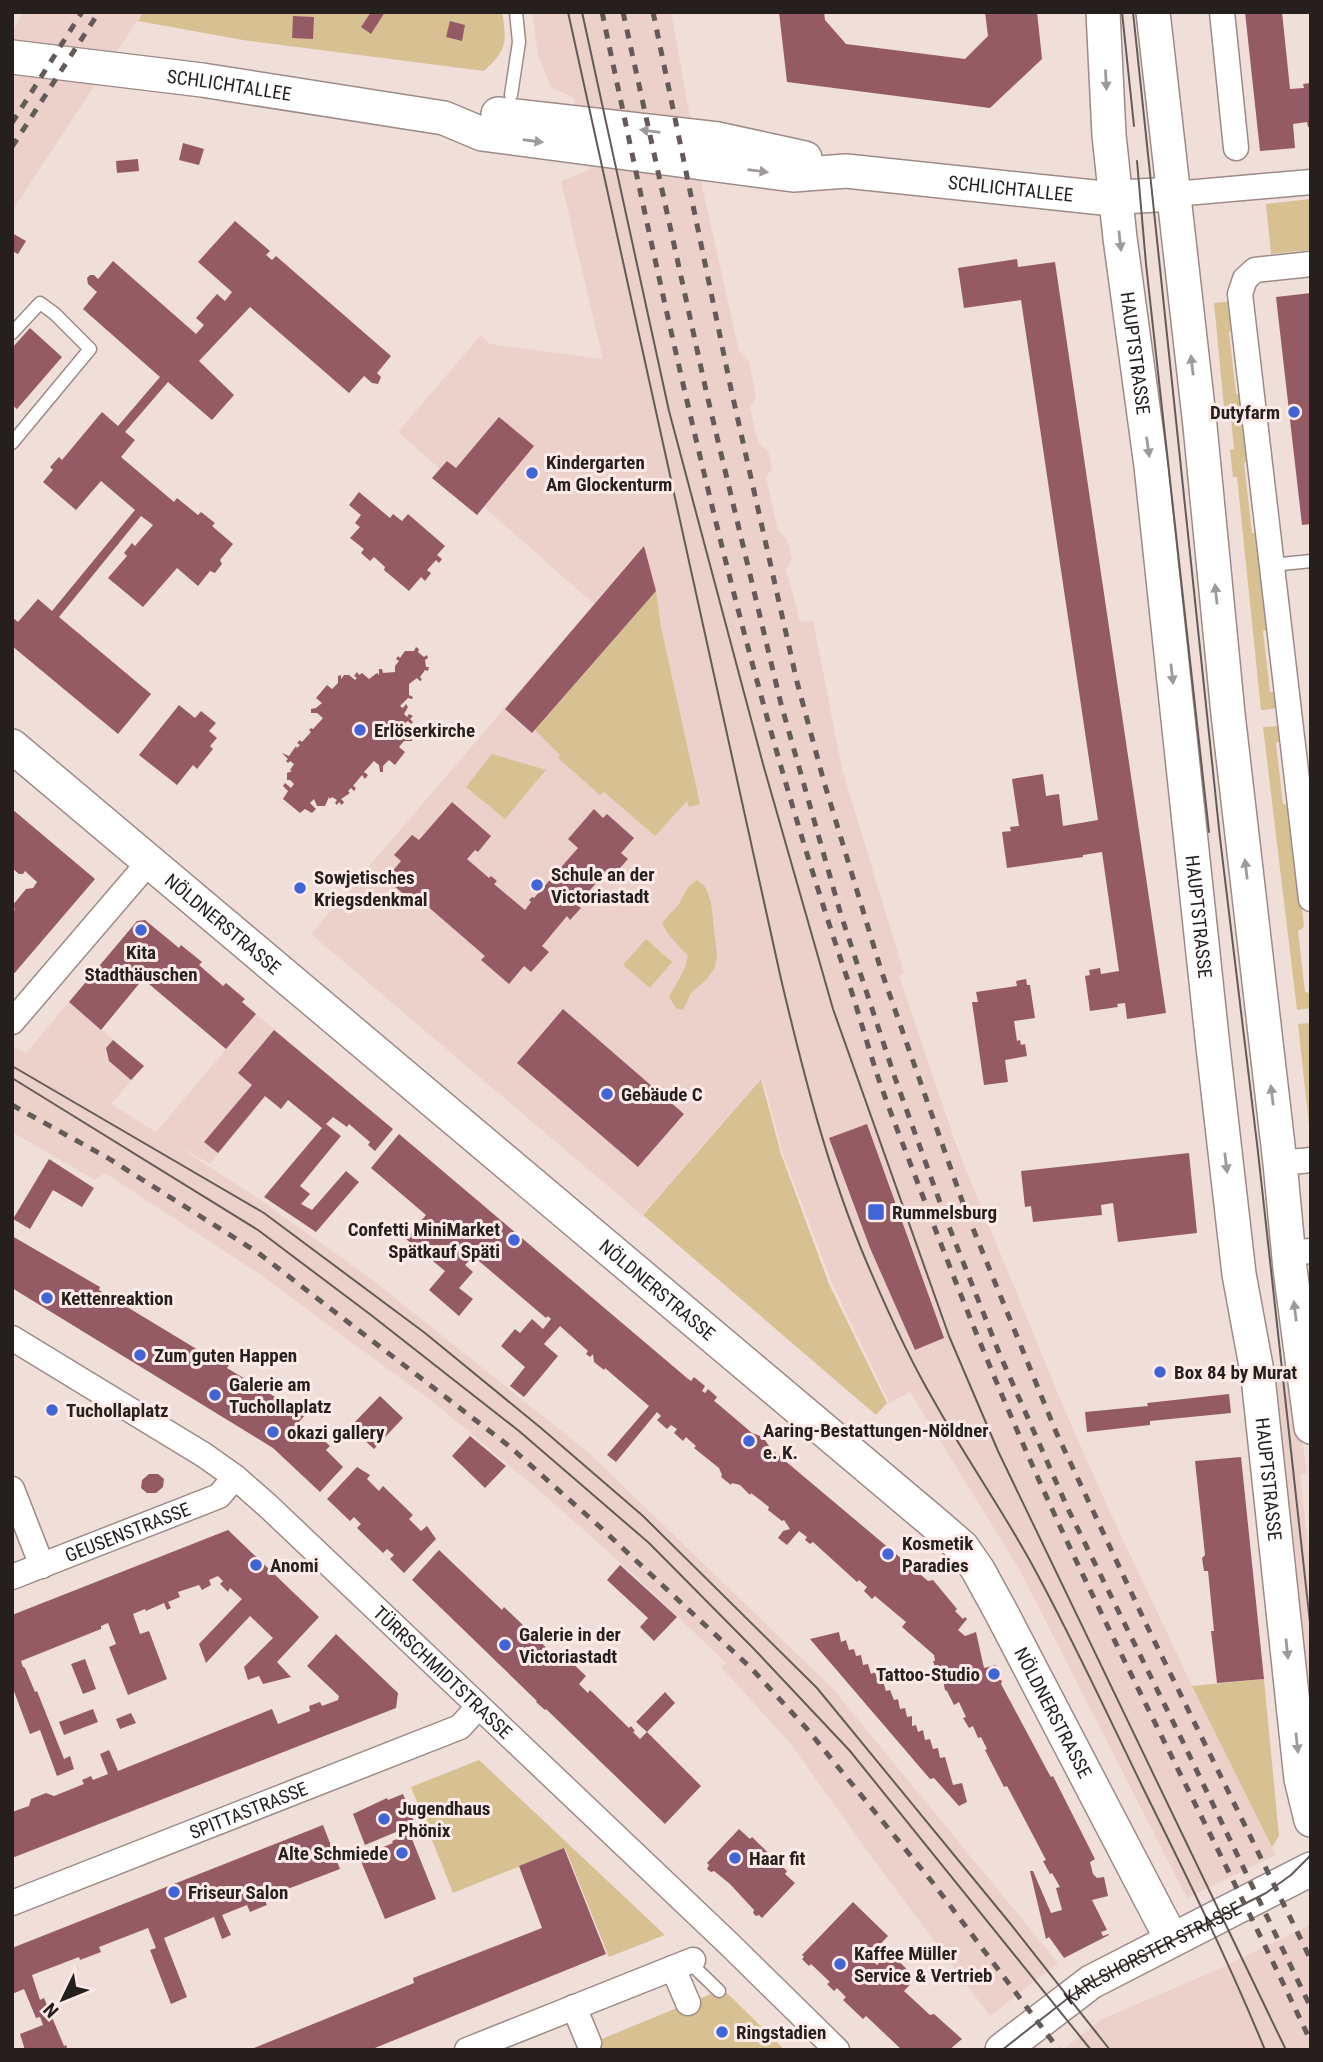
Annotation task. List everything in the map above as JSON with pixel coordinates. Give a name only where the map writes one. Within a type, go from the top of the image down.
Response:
[{"type":"main road","name":"HAUPTSTRASSE","points":[[1103,12],[1109,135],[1124,275],[1151,466],[1182,773],[1239,1274],[1258,1377],[1301,1779],[1311,1820]]},
{"type":"main road","points":[[1153,12],[1200,426],[1228,714],[1295,1161],[1311,1427]]},
{"type":"main road","name":"SCHLICHTALLEE","points":[[12,57],[202,80],[444,118],[481,112],[718,139],[781,151],[846,171],[1117,198],[1174,194]]},
{"type":"main road","name":"NÖLDNERSTRASSE","points":[[12,746],[962,1547],[978,1570],[1172,1940]]},
{"type":"main road","name":"KARLSHORSTER STRASSE","points":[[1002,2050],[1084,1987],[1311,1869]]},
{"type":"street","points":[[1222,12],[1236,148]]},
{"type":"street","points":[[1174,194],[1311,182]]},
{"type":"street","points":[[1311,264],[1255,270],[1245,279],[1240,294],[1311,899]]},
{"type":"street","points":[[12,1022],[149,862]]},
{"type":"street","name":"TÜRRSCHMIDTSTRASSE","points":[[12,1338],[204,1455],[268,1506],[837,2050]]},
{"type":"street","name":"GEUSENSTRASSE","points":[[12,1577],[219,1496],[235,1478]]},
{"type":"street","points":[[12,1489],[42,1566]]},
{"type":"street","name":"SPITTASTRASSE","points":[[12,1903],[460,1727],[478,1707]]},
{"type":"street","points":[[467,2050],[685,1963],[688,2003]]},
{"type":"street","points":[[574,2007],[589,2043]]},
{"type":"lane","points":[[511,95],[519,42],[516,12]]},
{"type":"lane","points":[[12,333],[40,303],[90,349],[12,443]]},
{"type":"lane","points":[[1272,565],[1311,561]]},
{"type":"lane","points":[[685,1963],[719,1992]]},
{"type":"shaded area","points":[[24,12],[143,12],[12,211],[12,31]]},
{"type":"shaded area","points":[[143,12],[502,12],[505,38],[501,51],[484,71],[243,40],[138,21]]},
{"type":"shaded area","points":[[532,12],[671,12],[705,200],[739,351],[749,361],[756,397],[750,407],[758,442],[768,451],[772,468],[766,478],[778,531],[787,539],[792,559],[786,569],[800,622],[813,621],[842,769],[904,973],[899,976],[959,1153],[1066,1413],[1192,1686],[1276,1855],[1187,1898],[1018,1567],[910,1392],[889,1403],[832,1283],[783,1154],[762,1077],[642,1215],[311,934],[594,604],[484,507],[477,515],[432,478],[440,469],[398,432],[481,335],[490,344],[603,359],[561,181],[589,170],[574,98],[551,87],[538,54]]},
{"type":"shaded area","points":[[1311,199],[1311,250],[1271,254],[1266,204]]},
{"type":"shaded area","points":[[1232,301],[1235,330],[1229,332],[1236,394],[1240,394],[1248,461],[1244,463],[1252,533],[1257,533],[1270,692],[1275,692],[1280,708],[1261,710],[1237,477],[1233,477],[1230,450],[1234,449],[1230,408],[1224,407],[1214,303]]},
{"type":"shaded area","points":[[656,591],[661,627],[700,804],[689,807],[687,801],[655,836],[604,792],[600,795],[558,758],[560,755],[535,730]]},
{"type":"shaded area","points":[[1281,726],[1281,741],[1276,743],[1283,804],[1291,806],[1304,927],[1298,931],[1305,992],[1311,993],[1311,1008],[1297,1010],[1263,727]]},
{"type":"shaded area","points":[[492,754],[546,770],[505,819],[466,787]]},
{"type":"shaded area","points":[[697,880],[706,888],[711,902],[717,955],[715,967],[707,979],[691,993],[683,1010],[676,1008],[669,997],[684,970],[688,956],[662,923],[679,904],[688,887]]},
{"type":"shaded area","points":[[646,939],[672,962],[650,988],[623,965]]},
{"type":"shaded area","points":[[69,1002],[144,1066],[111,1104],[156,1132],[256,1014],[302,1053],[210,1164],[173,1143],[256,1197],[370,1278],[588,1452],[833,1689],[1058,1963],[990,2016],[790,1743],[721,1667],[726,1663],[632,1573],[438,1406],[261,1275],[105,1173],[95,1180],[12,1132],[12,1046],[26,1053]]},
{"type":"shaded area","points":[[1311,1023],[1311,1133],[1310,1134],[1298,1024]]},
{"type":"shaded area","points":[[761,1079],[781,1154],[829,1284],[887,1403],[876,1415],[643,1215]]},
{"type":"shaded area","points":[[1290,1364],[1307,1473],[1300,1475],[1311,1571],[1311,1762],[1268,1367]]},
{"type":"shaded area","points":[[1264,1679],[1279,1836],[1272,1847],[1192,1686]]},
{"type":"shaded area","points":[[479,1760],[665,1935],[609,1957],[565,1848],[453,1893],[411,1787]]},
{"type":"shaded area","points":[[1310,1925],[1311,2050],[1062,2050],[1102,2019],[1221,1968]]},
{"type":"shaded area","points":[[723,1989],[785,2050],[575,2050]]},
{"type":"building","points":[[371,12],[385,12],[371,34],[361,27]]},
{"type":"building","points":[[779,12],[824,12],[825,20],[846,44],[965,59],[988,36],[985,12],[1037,12],[1042,59],[990,108],[787,82]]},
{"type":"building","points":[[1245,12],[1282,12],[1290,89],[1304,88],[1303,84],[1311,83],[1311,127],[1308,127],[1307,122],[1293,124],[1295,148],[1260,151]]},
{"type":"building","points":[[293,16],[314,17],[313,39],[292,38]]},
{"type":"building","points":[[450,21],[465,25],[462,41],[446,37]]},
{"type":"building","points":[[183,143],[204,149],[199,165],[179,160]]},
{"type":"building","points":[[138,159],[139,171],[117,173],[116,161]]},
{"type":"building","points":[[235,221],[270,251],[266,255],[272,260],[276,256],[391,356],[377,373],[381,377],[378,384],[372,383],[364,376],[349,393],[250,307],[199,361],[234,395],[212,420],[168,382],[125,432],[135,440],[121,457],[174,502],[177,498],[198,515],[201,512],[215,523],[212,526],[233,544],[220,560],[222,564],[215,573],[210,571],[198,586],[177,568],[143,607],[108,578],[127,556],[124,553],[132,543],[135,546],[153,525],[141,516],[59,617],[151,694],[118,734],[12,646],[12,617],[18,622],[38,599],[52,611],[135,510],[101,481],[76,510],[43,482],[53,470],[50,467],[59,457],[62,460],[102,412],[118,426],[160,377],[83,309],[97,292],[88,284],[87,278],[94,275],[98,279],[113,261],[196,334],[204,325],[196,318],[217,294],[225,301],[232,292],[198,262]]},
{"type":"building","points":[[12,233],[26,241],[18,254],[12,251]]},
{"type":"building","points":[[1017,259],[1018,267],[1055,262],[1166,1013],[1127,1019],[1125,1003],[1117,1004],[1118,1007],[1090,1011],[1085,976],[1090,975],[1089,970],[1100,968],[1101,974],[1119,971],[1102,852],[1007,868],[1002,832],[1019,826],[1012,779],[1043,774],[1046,796],[1059,794],[1063,826],[1098,820],[1021,300],[964,308],[958,268]]},
{"type":"building","points":[[1311,293],[1311,524],[1302,525],[1276,297]]},
{"type":"building","points":[[30,328],[62,357],[17,409],[12,405],[12,348]]},
{"type":"building","points":[[499,417],[534,446],[477,515],[432,478],[447,461],[456,468]]},
{"type":"building","points":[[359,492],[390,518],[393,514],[402,521],[408,514],[445,546],[437,555],[442,559],[439,563],[436,560],[427,570],[431,573],[425,581],[421,577],[409,591],[384,570],[385,567],[374,557],[370,561],[361,553],[364,549],[350,538],[360,527],[355,523],[361,515],[349,505]]},
{"type":"building","points":[[644,546],[656,591],[532,733],[505,709]]},
{"type":"building","name":"Erlöserkirche","points":[[416,647],[424,657],[427,655],[426,667],[429,667],[420,677],[422,680],[417,678],[409,684],[409,695],[413,697],[400,706],[403,708],[406,704],[408,707],[404,714],[407,717],[409,714],[413,716],[410,719],[413,722],[411,724],[408,721],[405,723],[411,729],[412,741],[404,741],[399,747],[405,752],[395,765],[389,760],[383,766],[383,772],[380,772],[379,765],[374,761],[364,772],[368,775],[365,779],[362,775],[353,786],[356,788],[354,791],[351,788],[348,791],[350,793],[341,799],[344,802],[342,805],[339,802],[337,805],[337,800],[329,797],[325,806],[317,806],[314,799],[310,803],[316,809],[312,813],[305,809],[300,813],[283,799],[288,791],[283,786],[285,783],[291,788],[294,784],[287,780],[287,773],[292,771],[290,770],[294,764],[290,761],[288,763],[282,753],[289,756],[296,746],[297,748],[300,745],[297,743],[300,740],[302,742],[311,732],[309,730],[323,718],[317,713],[311,713],[311,709],[322,703],[316,698],[327,685],[332,689],[341,675],[341,679],[344,675],[349,675],[355,680],[357,672],[369,679],[377,673],[379,675],[379,669],[382,669],[383,673],[395,672],[398,656],[400,658],[405,651],[414,651]]},
{"type":"building","points":[[179,705],[195,718],[201,711],[216,723],[209,731],[217,738],[210,746],[213,749],[197,769],[193,765],[177,785],[139,755]]},
{"type":"building","points":[[452,802],[491,836],[478,852],[475,850],[467,859],[489,878],[491,876],[497,881],[494,884],[525,910],[531,902],[529,900],[534,898],[578,848],[568,839],[594,809],[603,818],[607,814],[634,838],[621,853],[628,859],[610,879],[604,874],[577,905],[581,908],[570,920],[567,916],[542,946],[549,952],[531,972],[524,966],[509,984],[481,960],[485,956],[418,898],[414,903],[386,879],[401,861],[394,855],[412,835],[419,840]]},
{"type":"building","points":[[12,809],[95,879],[12,976],[12,913],[15,909],[12,906],[26,889],[33,888],[37,882],[25,871],[19,874],[12,868]]},
{"type":"building","points":[[145,920],[179,948],[181,945],[202,962],[199,965],[223,986],[226,983],[245,999],[242,1002],[256,1014],[226,1049],[143,979],[101,1030],[69,1002],[137,921]]},
{"type":"building","points":[[1026,979],[1027,985],[1030,985],[1035,1018],[1014,1021],[1017,1041],[1020,1040],[1021,1045],[1025,1044],[1027,1056],[1005,1060],[1008,1082],[984,1085],[972,1002],[978,1002],[976,992],[1017,986],[1016,981]]},
{"type":"building","name":"Gebäude C","points":[[563,1009],[684,1114],[638,1167],[517,1063]]},
{"type":"building","points":[[274,1030],[393,1129],[375,1151],[368,1145],[370,1142],[349,1124],[347,1127],[333,1117],[326,1124],[341,1136],[300,1186],[310,1194],[301,1204],[312,1210],[346,1171],[359,1182],[316,1232],[264,1197],[322,1128],[288,1100],[281,1109],[265,1096],[218,1153],[204,1142],[252,1085],[238,1073]]},
{"type":"building","points":[[113,1040],[144,1066],[131,1080],[109,1061],[106,1048]]},
{"type":"building","points":[[867,1124],[944,1338],[915,1350],[870,1248],[829,1138]]},
{"type":"building","points":[[399,1134],[687,1378],[691,1381],[694,1377],[705,1386],[702,1391],[705,1393],[708,1389],[717,1397],[714,1401],[752,1433],[763,1437],[771,1449],[928,1581],[933,1580],[957,1609],[955,1611],[963,1619],[967,1619],[958,1630],[965,1636],[976,1632],[984,1668],[996,1665],[993,1669],[1002,1681],[1001,1684],[1048,1772],[1053,1776],[1095,1859],[1090,1862],[1093,1874],[1097,1878],[1104,1877],[1108,1896],[1092,1900],[1107,1930],[1101,1932],[1103,1936],[1109,1935],[1064,1958],[1049,1937],[1046,1939],[1030,1871],[1033,1871],[1051,1913],[1062,1910],[1056,1888],[1060,1887],[1043,1861],[1046,1860],[1007,1786],[1004,1787],[981,1737],[978,1738],[973,1726],[969,1728],[959,1702],[954,1705],[945,1690],[943,1680],[936,1681],[933,1671],[936,1670],[934,1655],[902,1627],[906,1622],[875,1596],[872,1599],[864,1591],[867,1587],[859,1580],[857,1582],[813,1542],[810,1544],[805,1540],[807,1537],[799,1531],[787,1545],[778,1538],[783,1531],[790,1529],[784,1520],[768,1510],[769,1507],[740,1485],[731,1485],[721,1477],[719,1468],[694,1448],[696,1446],[686,1437],[683,1441],[674,1433],[677,1429],[671,1425],[667,1429],[657,1420],[661,1416],[657,1412],[616,1462],[607,1455],[649,1406],[605,1368],[604,1370],[594,1362],[593,1354],[590,1357],[586,1354],[588,1351],[560,1326],[544,1344],[558,1356],[524,1397],[510,1386],[525,1367],[501,1346],[515,1329],[520,1333],[532,1319],[543,1329],[551,1319],[548,1316],[546,1318],[473,1256],[465,1265],[473,1272],[459,1288],[473,1299],[459,1316],[429,1290],[445,1271],[406,1239],[426,1215],[371,1168]]},
{"type":"building","points":[[1189,1153],[1197,1233],[1118,1242],[1113,1203],[1101,1205],[1102,1215],[1033,1222],[1031,1206],[1025,1207],[1021,1171]]},
{"type":"building","points":[[49,1159],[94,1188],[82,1207],[53,1190],[30,1229],[13,1219]]},
{"type":"building","points":[[12,1236],[100,1287],[99,1290],[223,1365],[225,1362],[229,1365],[227,1368],[305,1415],[298,1423],[315,1440],[319,1436],[330,1446],[326,1450],[343,1467],[320,1492],[273,1448],[12,1288]]},
{"type":"building","points":[[1229,1394],[1231,1413],[1150,1421],[1150,1425],[1087,1432],[1085,1412]]},
{"type":"building","points":[[380,1396],[403,1418],[374,1449],[350,1427]]},
{"type":"building","points":[[470,1436],[506,1466],[485,1488],[452,1456]]},
{"type":"building","points":[[1241,1457],[1264,1679],[1217,1683],[1208,1571],[1204,1571],[1202,1558],[1205,1555],[1195,1461]]},
{"type":"building","points":[[357,1467],[370,1475],[367,1479],[379,1491],[383,1486],[413,1515],[409,1519],[421,1531],[427,1526],[436,1539],[404,1573],[390,1559],[394,1555],[387,1549],[383,1553],[357,1528],[361,1524],[354,1517],[350,1521],[327,1499]]},
{"type":"building","points":[[149,1474],[158,1474],[164,1479],[163,1487],[156,1493],[147,1493],[141,1488],[142,1480]]},
{"type":"building","points":[[228,1530],[319,1617],[277,1662],[291,1677],[263,1684],[259,1676],[248,1680],[244,1667],[273,1638],[250,1616],[206,1663],[199,1644],[242,1599],[230,1588],[228,1592],[220,1584],[223,1581],[218,1576],[209,1580],[211,1585],[202,1590],[199,1585],[178,1592],[180,1597],[168,1602],[171,1608],[167,1610],[164,1603],[133,1614],[140,1634],[149,1631],[167,1679],[128,1695],[109,1647],[116,1644],[108,1623],[101,1626],[101,1629],[21,1661],[35,1692],[37,1691],[64,1759],[70,1756],[74,1769],[57,1776],[40,1730],[30,1734],[12,1686],[12,1615]]},
{"type":"building","points":[[439,1550],[502,1610],[504,1607],[554,1655],[551,1658],[560,1666],[567,1658],[586,1676],[579,1684],[588,1693],[590,1690],[629,1728],[631,1726],[640,1739],[647,1732],[701,1786],[665,1824],[412,1580]]},
{"type":"building","points":[[620,1565],[677,1617],[654,1641],[640,1627],[648,1618],[607,1580]]},
{"type":"building","points":[[839,1632],[841,1642],[846,1640],[849,1650],[854,1649],[856,1656],[861,1655],[863,1665],[868,1664],[871,1674],[875,1672],[878,1682],[883,1681],[886,1691],[890,1690],[894,1700],[898,1699],[900,1709],[905,1708],[907,1717],[912,1716],[912,1726],[916,1725],[918,1732],[923,1730],[925,1740],[930,1739],[933,1749],[938,1748],[940,1758],[945,1757],[953,1785],[962,1783],[967,1802],[959,1806],[934,1778],[930,1779],[810,1639]]},
{"type":"building","points":[[336,1634],[398,1693],[396,1708],[12,1858],[12,1812],[29,1806],[31,1799],[46,1793],[54,1796],[84,1784],[82,1780],[91,1776],[93,1780],[108,1774],[100,1754],[109,1750],[118,1771],[272,1709],[278,1724],[310,1711],[309,1706],[320,1702],[322,1706],[338,1700],[339,1696],[307,1666]]},
{"type":"building","points":[[85,1659],[96,1689],[83,1694],[71,1664]]},
{"type":"building","points":[[665,1692],[675,1703],[647,1732],[636,1722]]},
{"type":"building","points":[[93,1709],[98,1722],[64,1735],[59,1722]]},
{"type":"building","points":[[131,1713],[136,1723],[120,1729],[116,1719]]},
{"type":"building","name":"Jugendhaus Phönix","points":[[403,1794],[415,1824],[365,1845],[353,1814],[387,1798],[388,1800]]},
{"type":"building","points":[[323,1825],[340,1869],[264,1898],[267,1905],[250,1912],[247,1905],[222,1915],[231,1935],[222,1939],[214,1917],[164,1938],[187,1997],[171,2004],[150,1950],[156,1948],[148,1928],[99,1947],[101,1952],[80,1960],[79,1957],[32,1975],[40,2000],[44,1998],[68,2050],[25,2050],[20,2034],[43,2025],[40,2017],[36,2018],[24,1989],[12,1994],[12,1948]]},
{"type":"building","points":[[739,1829],[750,1839],[752,1837],[787,1871],[785,1874],[795,1883],[762,1918],[753,1913],[754,1910],[730,1884],[714,1871],[707,1869],[707,1863]]},
{"type":"building","points":[[410,1834],[436,1899],[385,1919],[360,1859]]},
{"type":"building","points":[[564,1848],[606,1954],[370,2050],[249,2050],[414,1983],[413,1978],[542,1928],[519,1866]]},
{"type":"building","points":[[853,1902],[888,1936],[868,1957],[877,1965],[889,1952],[916,1978],[904,1991],[962,2039],[949,2050],[902,2050],[866,2016],[863,2019],[843,2000],[846,1997],[837,1988],[834,1991],[827,1984],[830,1982],[802,1959],[802,1955]]},
{"type":"tram line","points":[[568,12],[781,979],[808,1087],[840,1193],[890,1316],[924,1384],[1018,1539],[1060,1616],[1207,1920],[1265,2050]]},
{"type":"tram line","points":[[582,12],[669,411],[763,764],[833,1009],[949,1336],[998,1451],[1286,2050]]},
{"type":"tram line","points":[[1122,12],[1134,126]]},
{"type":"tram line","points":[[1133,12],[1220,838],[1311,1632]]},
{"type":"tram line","points":[[1137,161],[1209,832]]},
{"type":"tram line","points":[[12,1066],[264,1213],[425,1333],[643,1516],[817,1688],[1110,2050]]},
{"type":"tram line","points":[[12,1078],[258,1230],[519,1431],[649,1543],[850,1751],[1091,2050]]},
{"type":"tram line","points":[[1002,2050],[1091,1982],[1266,1893],[1291,1875],[1311,1855]]},
{"type":"railway","points":[[12,123],[82,12]]},
{"type":"railway","points":[[12,147],[99,12]]},
{"type":"railway","points":[[602,12],[681,374],[739,614],[806,852],[880,1083],[972,1323],[1045,1493],[1094,1599],[1311,2042]]},
{"type":"railway","points":[[623,12],[707,395],[781,704],[841,915],[895,1078],[946,1219],[1000,1355],[1069,1511],[1311,2008]]},
{"type":"railway","points":[[653,12],[731,389],[797,682],[881,970],[965,1209],[1056,1432],[1146,1624],[1311,1960]]},
{"type":"railway","points":[[12,1105],[108,1158],[257,1252],[509,1446],[600,1527],[751,1668],[807,1729],[933,1883],[1059,2050]]},
{"type":"place","name":"Dutyfarm","points":[[1294,412]]},
{"type":"place","name":"Kindergarten Am Glockenturm","points":[[532,473]]},
{"type":"place","name":"Erlöserkirche","points":[[360,730]]},
{"type":"place","name":"Schule an der Victoriastadt","points":[[537,885]]},
{"type":"place","name":"Sowjetisches Kriegsdenkmal","points":[[300,888]]},
{"type":"place","name":"Kita Stadthäuschen","points":[[141,930]]},
{"type":"place","name":"Gebäude C","points":[[607,1094]]},
{"type":"place","name":"Rummelsburg","points":[[876,1212]]},
{"type":"place","name":"Confetti MiniMarket Spätkauf Späti","points":[[514,1240]]},
{"type":"place","name":"Kettenreaktion","points":[[47,1298]]},
{"type":"place","name":"Zum guten Happen","points":[[140,1355]]},
{"type":"place","name":"Box 84 by Murat","points":[[1160,1372]]},
{"type":"place","name":"Galerie am Tuchollaplatz","points":[[215,1395]]},
{"type":"place","name":"Tuchollaplatz","points":[[52,1410]]},
{"type":"place","name":"okazi gallery","points":[[273,1432]]},
{"type":"place","name":"Aaring-Bestattungen-Nöldner e. K.","points":[[749,1441]]},
{"type":"place","name":"Kosmetik Paradies","points":[[888,1554]]},
{"type":"place","name":"Anomi","points":[[256,1565]]},
{"type":"place","name":"Galerie in der Victoriastadt","points":[[505,1645]]},
{"type":"place","name":"Tattoo-Studio","points":[[994,1674]]},
{"type":"place","name":"Jugendhaus Phönix","points":[[384,1819]]},
{"type":"place","name":"Alte Schmiede","points":[[402,1853]]},
{"type":"place","name":"Haar fit","points":[[735,1858]]},
{"type":"place","name":"Friseur Salon","points":[[174,1892]]},
{"type":"place","name":"Kaffee Müller Service & Vertrieb","points":[[840,1964]]},
{"type":"place","name":"Ringstadien","points":[[722,2032]]}]
